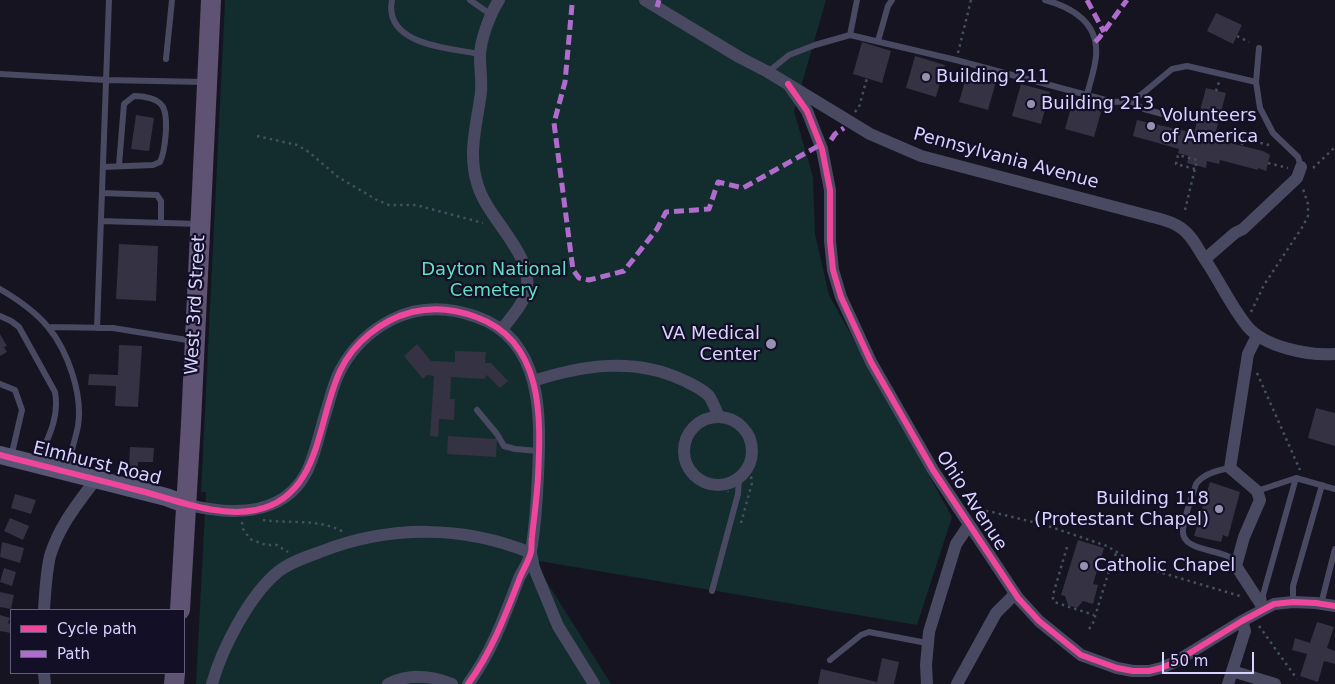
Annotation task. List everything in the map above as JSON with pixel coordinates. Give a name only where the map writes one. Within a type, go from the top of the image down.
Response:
[{"type":"main road","name":"West 3rd Street","points":[[180,609],[211,0]]},
{"type":"street","points":[[499,0],[490,14],[480,54],[481,90],[472,143],[475,177],[482,198],[521,255],[527,278],[524,298],[502,329]]},
{"type":"street","name":"Pennsylvania Avenue","points":[[645,0],[870,134],[904,150],[1149,216],[1180,227],[1186,231],[1247,326],[1257,336],[1275,344],[1309,353],[1319,355],[1335,354]]},
{"type":"street","name":"Ohio Avenue","points":[[788,84],[810,117],[825,162],[830,190],[831,256],[841,297],[871,362],[912,436],[969,525],[1015,594],[1039,621],[1081,655],[1117,668],[1133,671],[1161,668],[1175,662],[1242,621],[1274,604],[1293,602],[1335,606]]},
{"type":"street","points":[[1205,259],[1235,233],[1243,229],[1297,178],[1300,170]]},
{"type":"street","points":[[185,504],[204,509],[254,510],[280,500],[294,489],[309,467],[340,371],[363,339],[380,326],[404,315],[436,309],[470,314],[490,322],[508,335],[524,357],[533,381],[537,400],[539,451],[531,554],[534,568],[558,626],[594,684]]},
{"type":"street","points":[[1257,336],[1248,354],[1230,468],[1257,491],[1260,500],[1244,537],[1236,566],[1264,609]]},
{"type":"street","points":[[533,381],[568,371],[609,365],[651,369],[676,377],[708,396],[719,417]]},
{"type":"street","points":[[719,417],[729,419],[746,431],[752,450],[751,461],[739,478],[726,485],[710,485],[695,477],[686,463],[684,447],[690,431],[703,420],[719,417]]},
{"type":"street","name":"Elmhurst Road","points":[[5,457],[96,479],[185,504]]},
{"type":"street","points":[[44,609],[48,569],[54,545],[65,522],[96,479]]},
{"type":"street","points":[[927,684],[926,665],[929,632],[953,553],[960,536],[969,525]]},
{"type":"street","points":[[212,684],[225,646],[235,629],[267,582],[292,563],[342,543],[363,538],[418,531],[467,535],[511,545],[531,554]]},
{"type":"street","points":[[468,684],[491,647],[531,554]]},
{"type":"street","points":[[957,684],[996,613],[1015,594]]},
{"type":"street","points":[[1228,684],[1245,631],[1242,621]]},
{"type":"street","points":[[1232,671],[1275,684]]},
{"type":"street","points":[[388,684],[415,676],[432,678],[452,684]]},
{"type":"lane","points":[[97,328],[109,0]]},
{"type":"lane","points":[[166,58],[172,0]]},
{"type":"lane","points":[[392,0],[391,6],[394,19],[400,30],[409,38],[480,54]]},
{"type":"lane","points":[[470,0],[490,14]]},
{"type":"lane","points":[[850,36],[857,0]]},
{"type":"lane","points":[[878,41],[888,6],[892,0]]},
{"type":"lane","points":[[1045,0],[1073,10],[1083,19],[1091,33],[1095,42],[1096,54],[1095,67],[1087,94]]},
{"type":"lane","points":[[768,72],[790,54],[815,44],[850,36],[878,41],[1113,102],[1130,101],[1142,94],[1172,69],[1187,66],[1256,82]]},
{"type":"lane","points":[[1259,48],[1256,82],[1260,108],[1273,133],[1298,157],[1300,170]]},
{"type":"lane","points":[[0,74],[106,80],[207,82]]},
{"type":"lane","points":[[103,167],[119,165],[146,166],[160,162],[165,149],[165,114],[158,102],[150,98],[134,96],[124,104],[119,165]]},
{"type":"lane","points":[[1130,101],[1144,109],[1181,119]]},
{"type":"lane","points":[[102,193],[157,195],[161,201],[161,223]]},
{"type":"lane","points":[[101,221],[199,224]]},
{"type":"lane","points":[[0,289],[32,312],[48,327],[73,372],[78,401],[78,426],[66,472]]},
{"type":"lane","points":[[0,316],[11,320],[19,327],[55,392],[57,404],[56,417],[37,465]]},
{"type":"lane","points":[[48,327],[113,328],[194,341]]},
{"type":"lane","points":[[0,384],[15,390],[22,410],[5,457]]},
{"type":"lane","points":[[477,410],[497,434],[504,446],[539,451]]},
{"type":"lane","points":[[1230,468],[1220,469],[1201,478],[1196,484],[1183,532],[1186,541],[1194,546],[1226,556],[1236,566]]},
{"type":"lane","points":[[712,591],[738,494],[739,478]]},
{"type":"lane","points":[[1264,609],[1263,595],[1296,478]]},
{"type":"lane","points":[[1257,491],[1296,478],[1335,489]]},
{"type":"lane","points":[[1293,602],[1293,586],[1322,485]]},
{"type":"lane","points":[[1321,604],[1335,549]]},
{"type":"lane","points":[[830,660],[861,635],[869,632],[927,643]]},
{"type":"path","points":[[957,57],[971,0]]},
{"type":"path","points":[[1237,36],[1249,42]]},
{"type":"path","points":[[854,114],[858,108],[867,78]]},
{"type":"path","points":[[1216,139],[1216,132],[1274,147]]},
{"type":"path","points":[[257,136],[297,145],[338,177],[389,205],[416,205],[483,223],[495,219]]},
{"type":"path","points":[[1242,146],[1243,139]]},
{"type":"path","points":[[1268,163],[1300,170],[1335,147]]},
{"type":"path","points":[[1185,210],[1195,169],[1197,159],[1178,155],[1176,164],[1195,169]]},
{"type":"path","points":[[1250,312],[1264,285],[1308,216],[1308,204],[1301,185]]},
{"type":"path","points":[[1256,371],[1297,466],[1300,467]]},
{"type":"path","points":[[972,509],[1045,525],[1107,546],[1139,566],[1242,597]]},
{"type":"path","points":[[259,518],[320,525],[339,529],[348,536]]},
{"type":"path","points":[[242,519],[243,529],[250,539],[266,545],[277,545],[291,557],[292,563]]},
{"type":"path","points":[[1067,547],[1052,600],[1094,615]]},
{"type":"path","points":[[1089,629],[1112,561],[1117,552]]},
{"type":"path","points":[[1260,627],[1297,679]]},
{"type":"green space","name":"Dayton National Cemetery","points":[[225,0],[826,0],[794,111],[813,177],[815,234],[829,295],[952,517],[917,625],[533,560],[611,684],[196,684],[206,492],[201,492]]},
{"type":"building","points":[[1216,13],[1242,25],[1233,44],[1207,31]]},
{"type":"building","points":[[862,42],[891,51],[882,83],[853,74]]},
{"type":"building","name":"Building 211","points":[[915,56],[945,65],[936,97],[906,88]]},
{"type":"building","points":[[968,70],[997,78],[988,110],[959,102]]},
{"type":"building","name":"Building 213","points":[[1021,84],[1050,92],[1041,124],[1012,116]]},
{"type":"building","name":"Volunteers of America","points":[[1206,88],[1226,93],[1214,139],[1263,151],[1270,155],[1266,171],[1220,160],[1219,164],[1207,161],[1206,168],[1187,163],[1189,156],[1178,153],[1179,149],[1133,136],[1137,120],[1194,133]]},
{"type":"building","points":[[1074,97],[1103,105],[1094,137],[1065,129]]},
{"type":"building","points":[[136,115],[154,118],[149,151],[131,149]]},
{"type":"building","points":[[119,244],[158,246],[156,301],[116,299]]},
{"type":"building","points":[[0,334],[7,346],[4,347],[7,352],[0,356]]},
{"type":"building","points":[[417,344],[431,361],[455,362],[455,351],[486,352],[485,363],[491,363],[508,381],[500,388],[487,375],[484,379],[451,377],[450,399],[455,399],[454,420],[439,419],[438,437],[430,436],[434,376],[427,375],[423,379],[404,356]]},
{"type":"building","points":[[119,345],[142,346],[138,407],[115,406],[116,386],[88,385],[89,374],[118,375]]},
{"type":"building","points":[[1316,408],[1335,413],[1335,446],[1308,438]]},
{"type":"building","points":[[448,436],[497,439],[496,457],[447,454]]},
{"type":"building","points":[[130,447],[154,448],[153,462],[138,462],[138,468],[129,467]]},
{"type":"building","name":"Building 118 (Protestant Chapel)","points":[[1210,482],[1240,492],[1228,537],[1223,535],[1221,542],[1194,536]]},
{"type":"building","points":[[15,494],[36,500],[31,514],[11,508]]},
{"type":"building","points":[[10,518],[29,526],[23,540],[4,531]]},
{"type":"building","name":"Catholic Chapel","points":[[1078,540],[1104,548],[1093,584],[1098,585],[1093,604],[1083,601],[1077,608],[1068,605],[1065,596],[1061,595]]},
{"type":"building","points":[[2,542],[24,548],[20,563],[0,557]]},
{"type":"building","points":[[4,568],[16,572],[12,586],[0,582]]},
{"type":"building","points":[[0,592],[14,595],[11,609],[0,607]]},
{"type":"building","points":[[0,615],[10,618],[8,623],[10,624],[10,633],[0,631]]},
{"type":"building","points":[[1317,622],[1334,627],[1327,648],[1335,651],[1335,664],[1324,661],[1318,682],[1300,676],[1307,654],[1292,650],[1295,638],[1310,643]]},
{"type":"building","points":[[882,658],[899,662],[894,684],[818,684],[821,669],[877,682]]},
{"type":"marked path","points":[[657,7],[659,0]]},
{"type":"marked path","points":[[1087,0],[1104,32]]},
{"type":"marked path","points":[[1095,42],[1127,0]]},
{"type":"marked path","points":[[572,5],[565,82],[554,123],[573,270],[579,278],[589,280],[624,271],[657,229],[666,212],[709,209],[718,182],[743,188],[820,145]]},
{"type":"marked path","points":[[831,140],[835,134],[844,128]]},
{"type":"cycle path","points":[[788,84],[807,111],[822,149],[830,190],[830,241],[833,270],[841,297],[871,362],[933,470],[1018,598],[1039,621],[1081,655],[1117,668],[1149,671],[1175,662],[1242,621],[1274,604],[1293,602],[1335,606]]},
{"type":"cycle path","points":[[0,455],[211,510],[226,512],[256,510],[277,502],[293,490],[305,473],[314,454],[332,391],[340,371],[352,351],[369,334],[390,321],[420,310],[444,310],[476,317],[498,328],[515,344],[526,363],[534,384],[538,407],[539,454],[530,555],[497,634],[484,660],[468,684]]},
{"type":"place","name":"Building 211","points":[[926,77]]},
{"type":"place","name":"Building 213","points":[[1031,104]]},
{"type":"place","name":"Volunteers of America","points":[[1151,126]]},
{"type":"place","name":"VA Medical Center","points":[[771,344]]},
{"type":"place","name":"Building 118 (Protestant Chapel)","points":[[1219,509]]},
{"type":"place","name":"Catholic Chapel","points":[[1084,566]]}]
